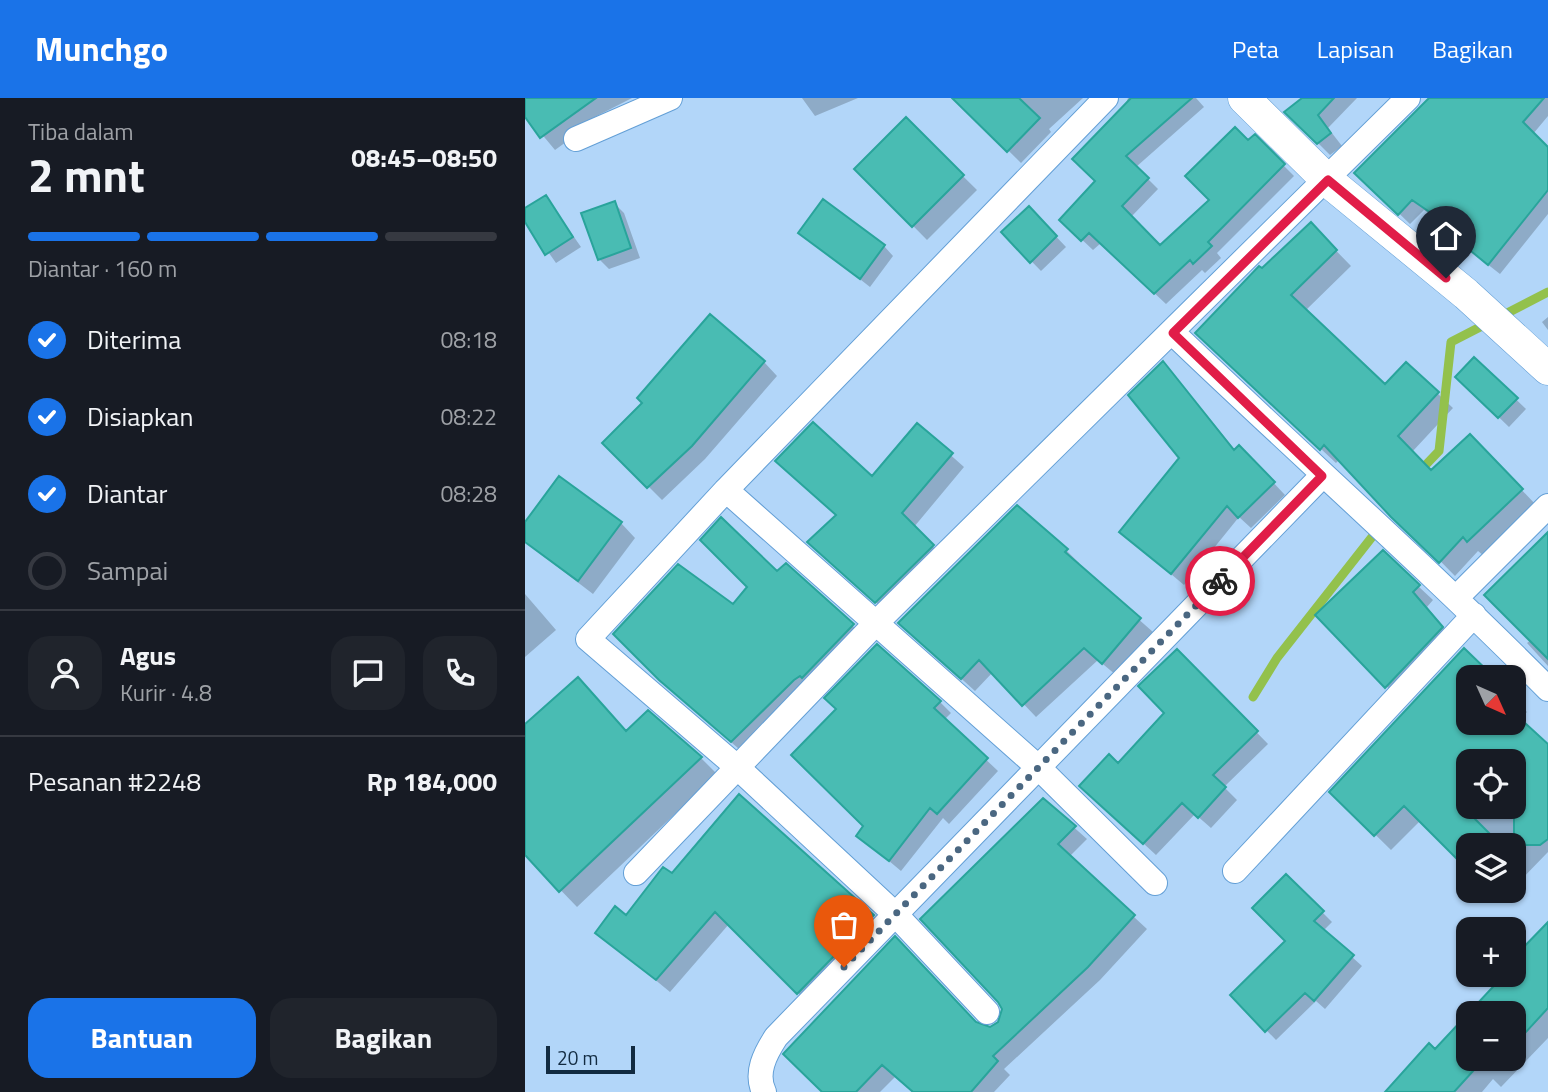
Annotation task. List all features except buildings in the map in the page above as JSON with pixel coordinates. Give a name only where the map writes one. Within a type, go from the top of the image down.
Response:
[{"type":"street","points":[[576,139],[670,98]]},
{"type":"street","points":[[986,1012],[896,915],[737,767],[588,639],[726,490],[1106,98]]},
{"type":"street","points":[[1244,98],[1328,180],[1466,295],[1548,369]]},
{"type":"street","points":[[636,873],[877,622],[1173,333],[1408,98]]},
{"type":"street","points":[[1173,333],[1322,476],[1457,597],[1548,689]]},
{"type":"street","points":[[764,1092],[761,1084],[762,1058],[776,1037],[1322,476]]},
{"type":"street","points":[[726,490],[1039,768],[1155,883]]},
{"type":"street","points":[[1457,597],[1548,506]]},
{"type":"street","points":[[1235,871],[1474,615]]},
{"type":"waterway","points":[[1418,473],[1439,451],[1451,342],[1548,292]]},
{"type":"waterway","points":[[1253,697],[1277,658],[1372,537]]},
{"type":"way so far","points":[[844,967],[1220,581]]},
{"type":"route","points":[[1220,581],[1322,476],[1173,333],[1328,180],[1446,278]]}]
